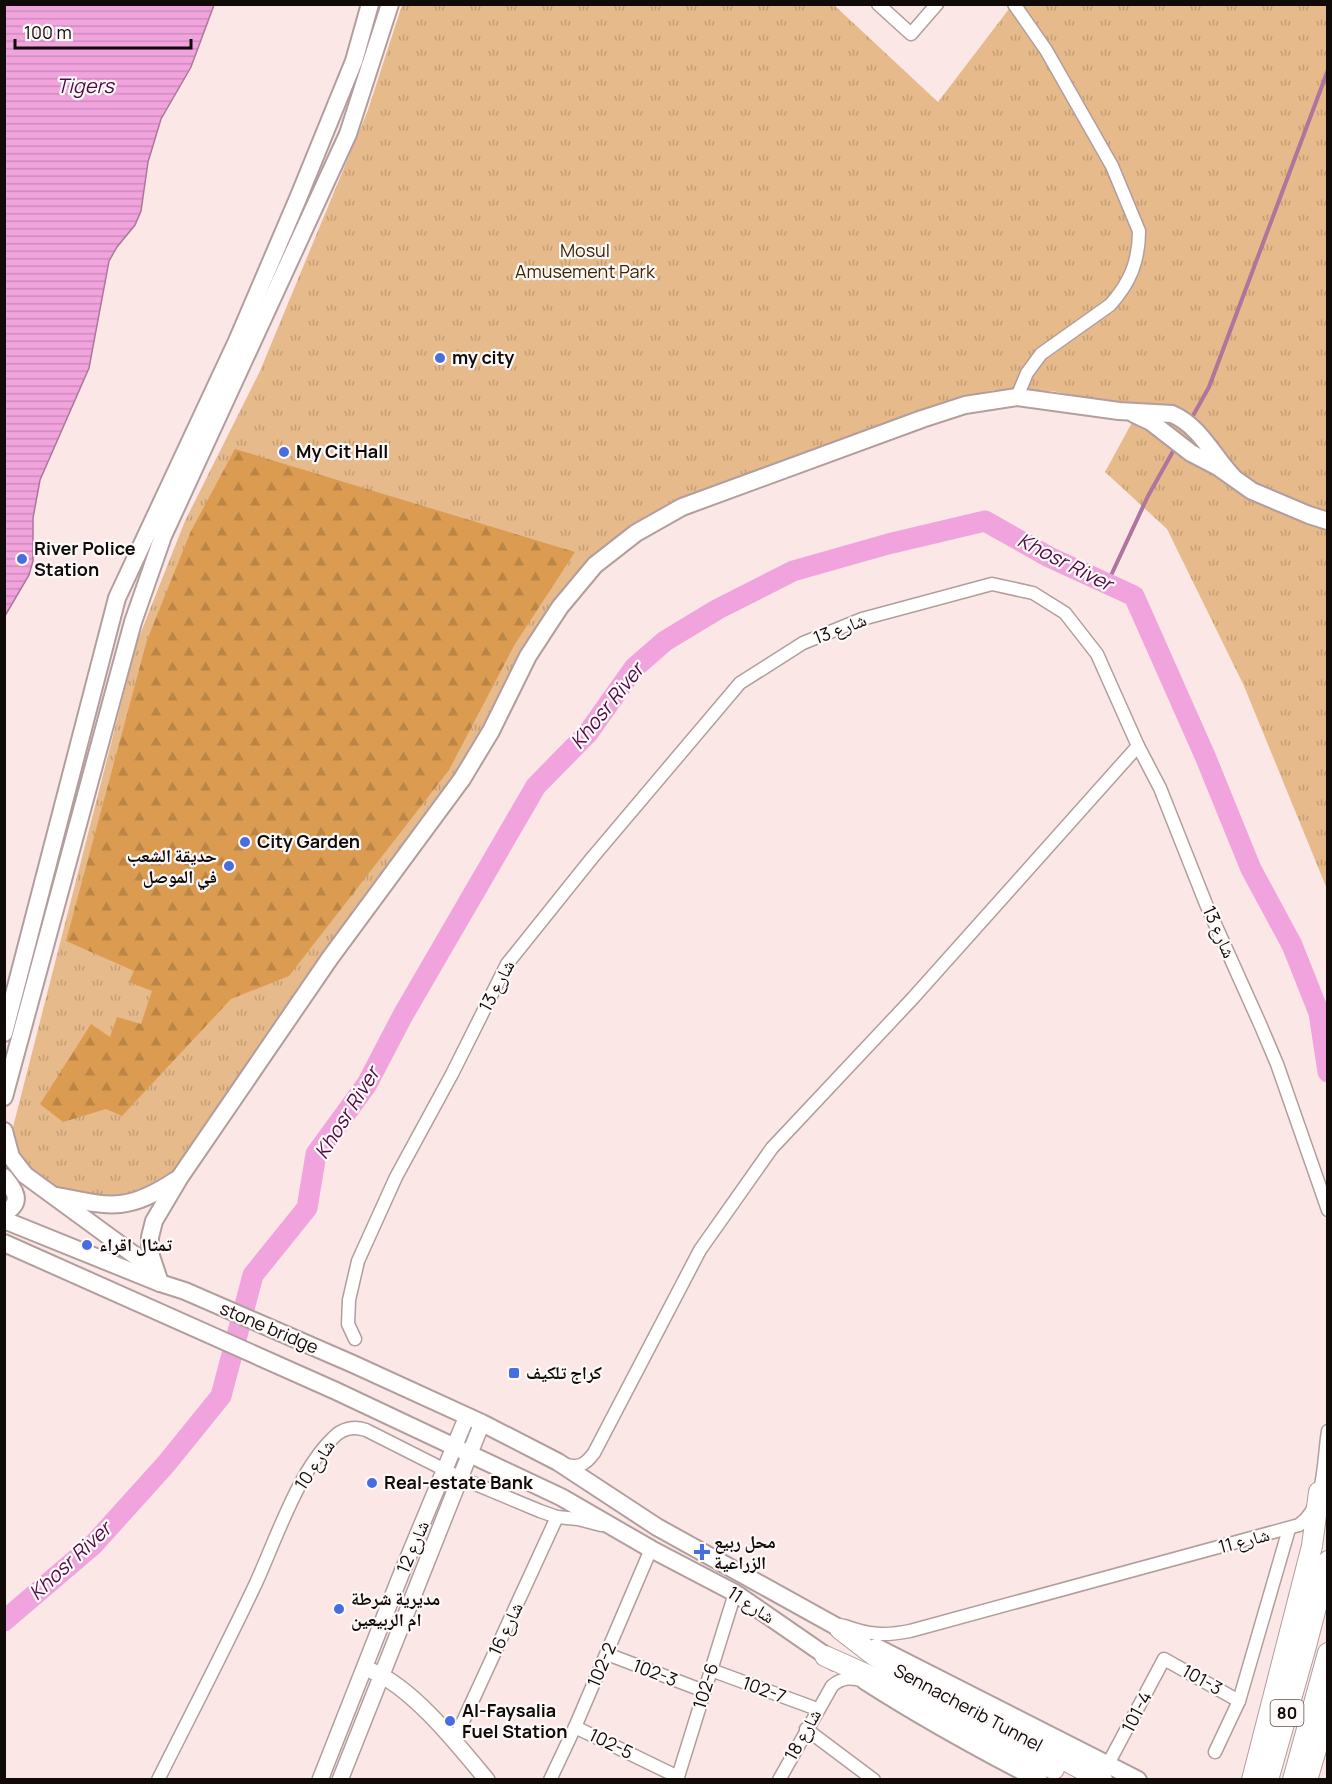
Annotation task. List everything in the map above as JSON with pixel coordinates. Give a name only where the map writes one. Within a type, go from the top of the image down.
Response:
[{"type":"main road","points":[[4,1033],[117,598],[208,404],[299,196],[354,61],[370,4]]},
{"type":"main road","points":[[4,1097],[133,622],[163,536],[348,134],[390,4]]},
{"type":"main road","points":[[299,196],[316,203]]},
{"type":"main road","points":[[160,1283],[150,1254],[150,1237],[154,1221],[180,1177],[330,958],[462,779],[491,731],[528,656],[560,607],[595,565],[629,538],[659,519],[713,495],[922,419],[966,405],[1017,397],[1128,412],[1164,412],[1179,417],[1203,438],[1233,477]]},
{"type":"main road","points":[[1128,412],[1141,416],[1163,430],[1191,453],[1233,477],[1252,491],[1328,521]]},
{"type":"main road","points":[[35,919],[53,922]]},
{"type":"main road","points":[[4,1131],[8,1150],[15,1163],[28,1178],[137,1257],[160,1283]]},
{"type":"main road","points":[[4,1177],[14,1188],[16,1196],[14,1205],[4,1213]]},
{"type":"main road","points":[[50,1194],[98,1204],[122,1205],[146,1198],[180,1177]]},
{"type":"main road","name":"stone bridge","points":[[4,1220],[185,1292],[353,1364],[475,1420]]},
{"type":"main road","name":"stone bridge","points":[[4,1243],[336,1391],[455,1447]]},
{"type":"main road","name":"شارع 11","points":[[475,1420],[558,1462],[657,1527],[840,1629]]},
{"type":"main road","name":"شارع 11","points":[[455,1447],[561,1497],[651,1549],[735,1593],[821,1653],[907,1708],[1039,1779]]},
{"type":"main road","points":[[1252,1779],[1312,1546],[1319,1492]]},
{"type":"main road","name":"80","points":[[1268,1779],[1328,1561]]},
{"type":"main road","name":"Sennacherib Tunnel","points":[[840,1629],[875,1656],[911,1678],[1105,1772]]},
{"type":"main road","name":"Sennacherib Tunnel","points":[[821,1653],[901,1690],[1073,1779]]},
{"type":"main road","name":"80","points":[[1293,1779],[1328,1653]]},
{"type":"main road","points":[[1307,1779],[1323,1744],[1328,1709]]},
{"type":"main road","points":[[1105,1772],[1137,1779]]},
{"type":"street","points":[[878,4],[911,34],[937,4]]},
{"type":"street","points":[[1014,4],[1046,50],[1112,166],[1139,231],[1139,242],[1131,276],[1118,296],[1110,305],[1041,354],[1027,373],[1017,397]]},
{"type":"street","name":"شارع 13","points":[[355,1339],[348,1324],[349,1300],[358,1261],[396,1177],[452,1074],[507,963],[592,858],[740,683],[802,643],[862,619],[992,584],[1033,593],[1065,613],[1096,654],[1160,788],[1206,904],[1277,1064],[1328,1210]]},
{"type":"street","points":[[603,1493],[592,1475],[591,1463],[594,1453],[700,1250],[772,1148],[913,998],[1138,746]]},
{"type":"street","name":"شارع 12","points":[[320,1779],[455,1447],[475,1420]]},
{"type":"street","name":"شارع 12","points":[[340,1779],[471,1455],[475,1420]]},
{"type":"street","name":"شارع 10","points":[[158,1779],[255,1584],[300,1486],[330,1440],[344,1430],[361,1428],[445,1471],[557,1517],[578,1519],[627,1535]]},
{"type":"street","name":"شارع 11","points":[[814,1613],[858,1630],[890,1635],[910,1632],[1289,1528],[1308,1518],[1315,1508],[1328,1431]]},
{"type":"street","points":[[558,1462],[573,1467],[583,1465],[594,1453]]},
{"type":"street","name":"شارع 16","points":[[454,1741],[557,1517]]},
{"type":"street","points":[[1215,1752],[1239,1701],[1289,1528]]},
{"type":"street","name":"102-2","points":[[550,1779],[607,1654],[651,1549]]},
{"type":"street","name":"102-6","points":[[678,1778],[735,1593]]},
{"type":"street","points":[[821,1653],[829,1669],[828,1691]]},
{"type":"street","name":"102-3","points":[[607,1654],[704,1691]]},
{"type":"street","name":"101-3","points":[[1164,1659],[1239,1701]]},
{"type":"street","name":"101-4","points":[[1105,1772],[1164,1659]]},
{"type":"street","points":[[364,1667],[404,1690],[487,1779]]},
{"type":"street","name":"102-7","points":[[711,1670],[817,1709]]},
{"type":"street","points":[[828,1691],[842,1679],[856,1678],[867,1682]]},
{"type":"street","name":"شارع 18","points":[[779,1779],[828,1691]]},
{"type":"street","name":"102-5","points":[[575,1726],[678,1778]]},
{"type":"street","points":[[806,1729],[874,1779]]},
{"type":"green space","name":"Mosul Amusement Park","points":[[402,5],[834,5],[938,102],[1012,5],[1327,5],[1327,889],[1244,686],[1167,529],[1105,472],[1141,406],[1052,391],[993,390],[956,399],[691,496],[560,596],[525,645],[458,774],[174,1170],[146,1192],[110,1202],[72,1195],[39,1178],[17,1155],[12,1131],[137,642],[185,521],[260,371],[368,110]]},
{"type":"green space","points":[[235,449],[575,552],[515,644],[449,770],[289,976],[231,999],[122,1116],[106,1109],[63,1122],[40,1104],[91,1024],[110,1037],[117,1017],[141,1024],[152,991],[129,982],[134,971],[66,941],[147,640],[191,531]]},
{"type":"water","name":"Tigers","points":[[5,4],[214,5],[191,67],[161,119],[148,162],[141,211],[135,225],[109,261],[89,368],[40,480],[33,518],[33,561],[29,575],[5,616]]},
{"type":"waterway","points":[[1190,421],[1209,387],[1328,70]]},
{"type":"waterway","points":[[1107,584],[1148,496],[1176,446]]},
{"type":"waterway","name":"Khosr River","points":[[4,1621],[93,1545],[166,1464],[221,1396],[253,1275],[307,1208],[316,1154],[367,1084],[403,1015],[536,786],[588,733],[634,668],[665,641],[718,609],[793,571],[888,544],[985,521],[1049,557],[1134,596],[1205,756],[1251,869],[1292,945],[1319,1013],[1328,1072]]},
{"type":"place","name":"my city","points":[[440,358]]},
{"type":"place","name":"My Cit Hall","points":[[284,452]]},
{"type":"place","name":"River Police Station","points":[[22,559]]},
{"type":"place","name":"City Garden","points":[[245,842]]},
{"type":"place","name":"حديقة الشعب في الموصل","points":[[229,866]]},
{"type":"place","name":"تمثال اقراء","points":[[87,1245]]},
{"type":"place","name":"كراج تلكيف","points":[[514,1373]]},
{"type":"place","name":"Real-estate Bank","points":[[372,1483]]},
{"type":"place","name":"محل ربيع الزراعية","points":[[702,1552]]},
{"type":"place","name":"مديرية شرطة ام الربيعين","points":[[339,1609]]},
{"type":"place","name":"Al-Faysalia Fuel Station","points":[[450,1721]]}]
